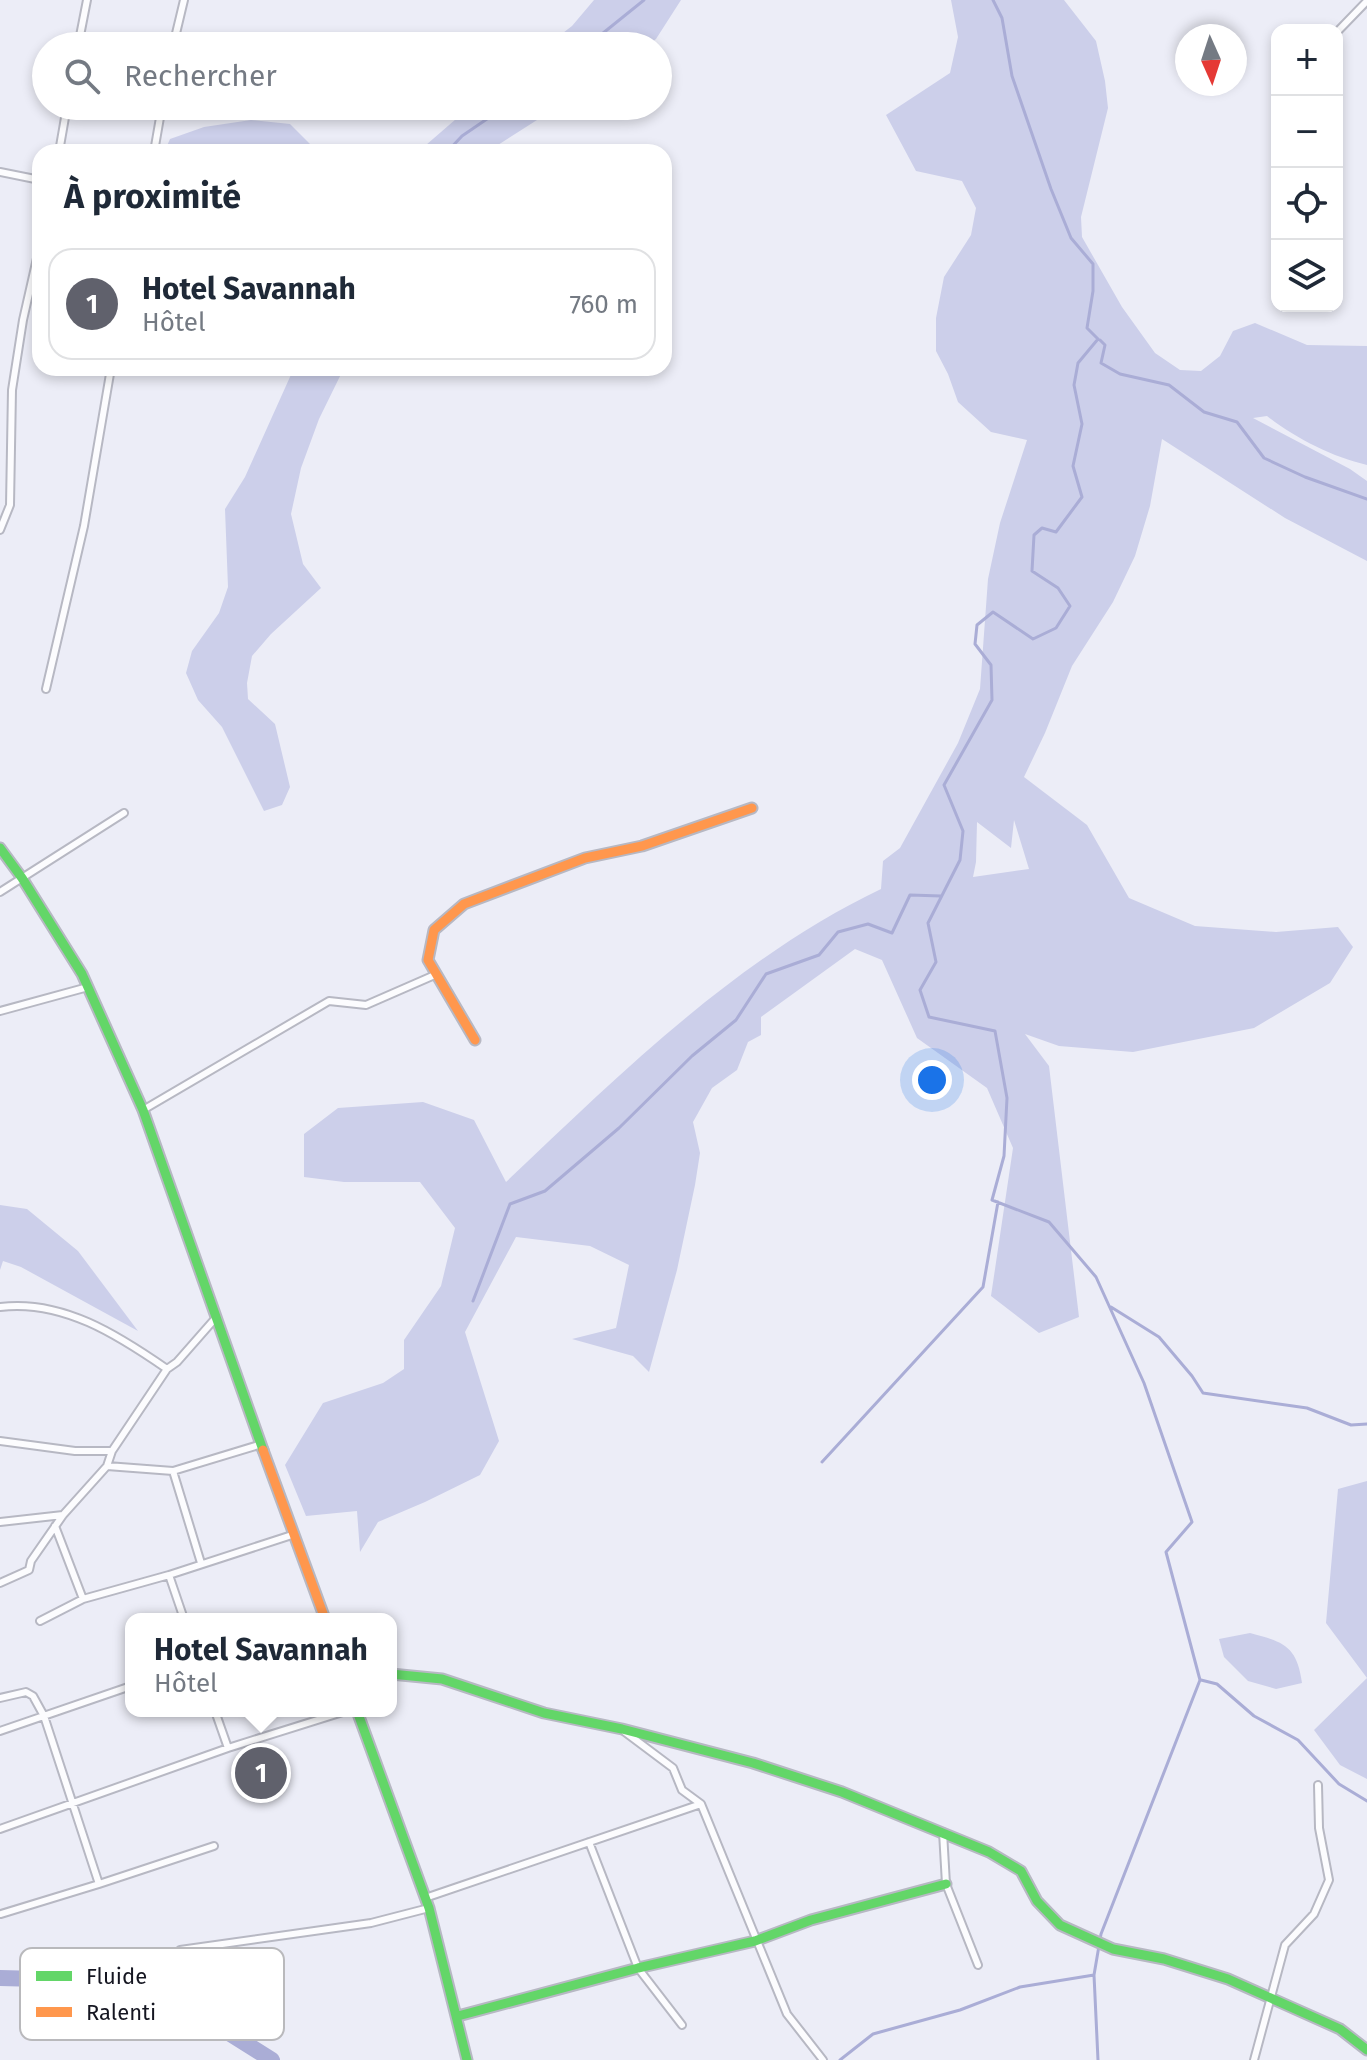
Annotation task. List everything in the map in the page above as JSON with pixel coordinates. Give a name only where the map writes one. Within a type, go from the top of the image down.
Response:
[{"type":"main road","points":[[475,1040],[428,960],[434,930],[464,904],[585,858],[642,846],[752,808]]},
{"type":"main road","points":[[0,848],[22,878],[88,987],[143,1110],[321,1613]]},
{"type":"main road","points":[[397,1675],[442,1679],[544,1713],[622,1729],[753,1763],[842,1792],[989,1852],[1021,1871],[1037,1901],[1060,1925],[1113,1949],[1164,1959],[1271,1996],[1340,2029],[1367,2050]]},
{"type":"main road","points":[[359,1717],[427,1903],[467,2060]]},
{"type":"main road","points":[[458,2016],[638,1968],[755,1941],[811,1920],[946,1884]]},
{"type":"street","points":[[81,32],[87,0]]},
{"type":"street","points":[[176,32],[184,0]]},
{"type":"street","points":[[1343,26],[1367,1]]},
{"type":"street","points":[[60,144],[65,120]]},
{"type":"street","points":[[155,144],[160,120]]},
{"type":"street","points":[[0,172],[32,178]]},
{"type":"street","points":[[0,530],[10,505],[12,390],[32,280]]},
{"type":"street","points":[[46,689],[84,526],[110,376]]},
{"type":"street","points":[[0,892],[124,813]]},
{"type":"street","points":[[143,1110],[329,1001],[366,1005],[437,974]]},
{"type":"street","points":[[0,1011],[88,987]]},
{"type":"street","points":[[0,1307],[17,1305],[79,1318],[128,1341],[167,1369]]},
{"type":"street","points":[[0,1583],[29,1570],[31,1561],[63,1515],[107,1466],[112,1451],[167,1369],[216,1319]]},
{"type":"street","points":[[0,1441],[75,1451],[112,1451]]},
{"type":"street","points":[[107,1466],[173,1471],[262,1444]]},
{"type":"street","points":[[173,1471],[201,1563]]},
{"type":"street","points":[[0,1522],[63,1515]]},
{"type":"street","points":[[55,1526],[83,1599]]},
{"type":"street","points":[[40,1621],[83,1599],[295,1534]]},
{"type":"street","points":[[169,1575],[182,1613]]},
{"type":"street","points":[[0,1731],[125,1688]]},
{"type":"street","points":[[0,1698],[26,1692],[33,1696],[44,1716],[99,1884]]},
{"type":"street","points":[[217,1717],[228,1748]]},
{"type":"street","points":[[0,1829],[228,1748],[327,1717]]},
{"type":"street","points":[[622,1729],[673,1768],[682,1790],[701,1804],[787,2014],[823,2060]]},
{"type":"street","points":[[1254,2060],[1285,1945],[1314,1914],[1329,1880],[1319,1828],[1318,1785]]},
{"type":"street","points":[[194,1948],[371,1923],[701,1804]]},
{"type":"street","points":[[943,1832],[946,1884],[978,1965]]},
{"type":"street","points":[[589,1842],[638,1968],[682,2025]]},
{"type":"street","points":[[1,1914],[214,1846]]},
{"type":"shaded area","points":[[594,0],[681,0],[660,32],[564,32]]},
{"type":"shaded area","points":[[951,0],[1064,0],[1096,41],[1108,108],[1081,217],[1082,237],[1122,307],[1155,353],[1180,370],[1201,371],[1220,356],[1233,331],[1255,323],[1307,345],[1367,346],[1367,465],[1314,446],[1267,416],[1253,418],[1367,481],[1367,561],[1285,518],[1162,439],[1150,506],[1135,556],[1113,602],[1072,666],[1024,777],[1087,825],[1129,898],[1195,926],[1276,932],[1338,927],[1353,947],[1330,983],[1254,1028],[1133,1052],[1059,1046],[1025,1034],[1049,1066],[1079,1317],[1039,1333],[991,1296],[1013,1148],[987,1088],[917,1038],[882,960],[855,949],[761,1017],[761,1035],[748,1042],[737,1070],[712,1088],[693,1122],[700,1153],[695,1185],[677,1270],[649,1372],[633,1356],[572,1339],[616,1328],[629,1265],[590,1246],[516,1237],[465,1332],[499,1441],[480,1475],[378,1522],[360,1552],[357,1511],[306,1516],[285,1465],[323,1403],[383,1383],[404,1369],[404,1340],[441,1286],[455,1228],[420,1182],[344,1182],[304,1177],[304,1134],[338,1108],[423,1102],[474,1120],[506,1182],[637,1060],[729,983],[828,917],[881,889],[883,861],[900,848],[958,743],[980,689],[988,579],[1000,523],[1027,440],[991,432],[958,402],[936,351],[936,318],[944,277],[971,235],[976,208],[962,181],[916,171],[886,115],[950,73],[958,37]],"holes":[[[1014,820],[1029,869],[973,877],[977,822],[1011,848]]]},
{"type":"shaded area","points":[[251,120],[290,124],[310,144],[168,144],[170,139],[204,127]]},
{"type":"shaded area","points":[[455,120],[537,120],[500,144],[427,144]]},
{"type":"shaded area","points":[[290,376],[340,376],[319,419],[301,468],[291,514],[303,564],[321,588],[252,656],[247,683],[248,699],[275,724],[290,787],[282,805],[264,811],[222,727],[198,700],[186,673],[192,651],[219,613],[228,587],[225,509],[245,477]]},
{"type":"shaded area","points":[[0,1205],[27,1209],[78,1251],[138,1331],[21,1267],[3,1261],[0,1270]]},
{"type":"shaded area","points":[[1367,1481],[1367,1678],[1326,1623],[1338,1489]]},
{"type":"shaded area","points":[[1250,1633],[1272,1639],[1287,1648],[1297,1661],[1302,1683],[1276,1689],[1248,1681],[1224,1657],[1219,1639]]},
{"type":"shaded area","points":[[1367,1678],[1367,1779],[1340,1765],[1314,1730]]},
{"type":"waterway","points":[[604,32],[644,0]]},
{"type":"waterway","points":[[993,0],[1002,18],[1012,76],[1051,189],[1071,238],[1093,264],[1093,291],[1087,328],[1098,339],[1078,363],[1074,385],[1082,424],[1073,466],[1082,497],[1056,532],[1042,528],[1034,535],[1032,571],[1058,588],[1070,606],[1056,628],[1033,639],[993,612],[977,625],[975,644],[991,665],[992,700],[944,785],[963,831],[960,860],[928,923],[936,962],[920,990],[929,1017],[995,1031],[1007,1098],[1004,1156],[992,1200],[1049,1222],[1096,1277],[1144,1383],[1192,1522],[1166,1552],[1200,1680],[1101,1934],[1094,1975],[1098,2060]]},
{"type":"waterway","points":[[454,144],[485,120]]},
{"type":"waterway","points":[[1100,340],[1105,345],[1101,363],[1120,374],[1169,385],[1204,412],[1237,422],[1264,458],[1305,477],[1367,499]]},
{"type":"waterway","points":[[473,1301],[510,1204],[545,1191],[619,1128],[692,1056],[736,1020],[766,974],[819,955],[838,932],[868,924],[892,933],[910,895],[941,896]]},
{"type":"waterway","points":[[822,1462],[983,1287],[998,1202]]},
{"type":"waterway","points":[[1111,1307],[1159,1337],[1203,1393],[1307,1408],[1351,1425],[1367,1424]]},
{"type":"waterway","points":[[1201,1680],[1217,1684],[1254,1716],[1298,1740],[1339,1784],[1367,1801]]},
{"type":"waterway","points":[[840,2060],[873,2034],[960,2010],[1020,1987],[1094,1975]]},
{"type":"waterway","points":[[0,1978],[20,1979]]},
{"type":"waterway","points":[[240,2040],[272,2060]]},
{"type":"traffic: fast","points":[[0,848],[82,974],[143,1110],[263,1450]]},
{"type":"traffic: fast","points":[[397,1675],[442,1679],[544,1713],[622,1729],[753,1763],[842,1792],[989,1852],[1021,1871],[1037,1901],[1060,1925],[1113,1949],[1164,1959],[1228,1979],[1340,2029],[1367,2050]]},
{"type":"traffic: fast","points":[[359,1717],[429,1908],[467,2060]]},
{"type":"traffic: fast","points":[[458,2016],[638,1968],[755,1941],[811,1920],[946,1884]]},
{"type":"traffic: slow","points":[[475,1040],[428,960],[434,930],[464,904],[585,858],[642,846],[752,808]]},
{"type":"traffic: slow","points":[[263,1450],[323,1613]]},
{"type":"place","name":"Hotel Savannah","points":[[261,1773]]}]
